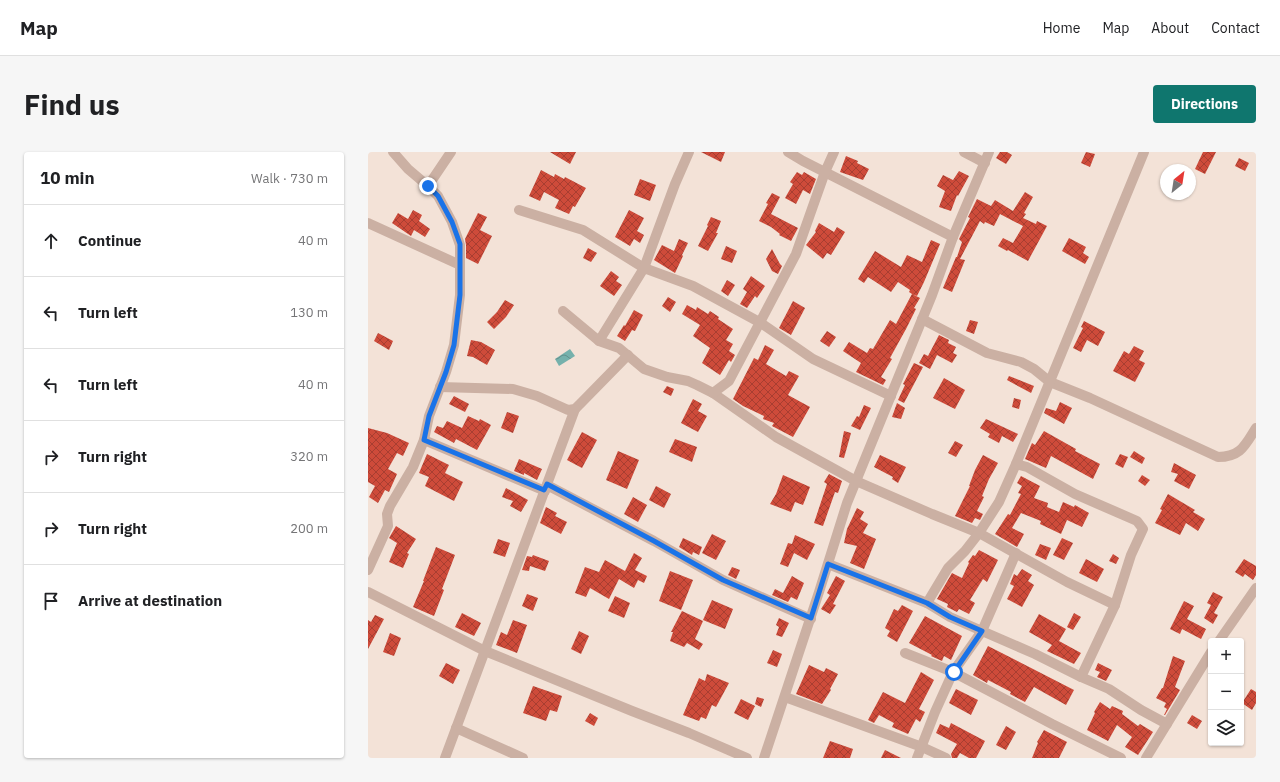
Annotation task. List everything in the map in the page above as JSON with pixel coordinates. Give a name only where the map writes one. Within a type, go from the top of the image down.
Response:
[{"type":"street","points":[[368,570],[388,526],[387,514],[390,506],[413,467],[424,440],[429,416],[446,372],[454,345],[460,295],[460,244],[452,222],[438,196],[408,169],[393,152]]},
{"type":"street","points":[[428,186],[451,152]]},
{"type":"street","points":[[599,341],[644,268],[688,152]]},
{"type":"street","points":[[788,152],[953,237]]},
{"type":"street","points":[[713,393],[730,382],[796,254],[825,172],[834,152]]},
{"type":"street","points":[[964,152],[985,163]]},
{"type":"street","points":[[764,758],[811,618],[840,522],[932,295],[953,237],[990,152]]},
{"type":"street","points":[[927,603],[948,568],[965,551],[979,533],[999,502],[1144,152]]},
{"type":"street","points":[[519,210],[583,230],[644,268],[693,286],[760,323],[814,359],[891,396]]},
{"type":"street","points":[[368,223],[460,265]]},
{"type":"street","points":[[563,311],[599,341],[619,348],[644,369],[667,377],[688,381],[713,393],[776,437],[856,481],[979,533],[1067,582],[1115,605]]},
{"type":"street","points":[[922,319],[987,353],[1021,362],[1034,369],[1050,382],[1090,398],[1218,457],[1228,457],[1238,452],[1256,428]]},
{"type":"street","points":[[445,758],[575,409],[628,355]]},
{"type":"street","points":[[440,388],[513,389],[537,396],[568,410],[575,409]]},
{"type":"street","points":[[424,440],[546,488],[647,538],[723,580],[811,618]]},
{"type":"street","points":[[1016,464],[1027,466],[1075,494],[1137,521],[1143,530],[1131,555],[1115,605],[1081,677]]},
{"type":"street","points":[[918,758],[935,712],[954,672],[982,631],[1016,554]]},
{"type":"street","points":[[828,564],[927,603],[950,617],[1035,654],[1109,689],[1141,710],[1167,724]]},
{"type":"street","points":[[1221,638],[1256,588]]},
{"type":"street","points":[[368,592],[485,651],[689,733],[747,758]]},
{"type":"street","points":[[905,653],[954,672],[1121,758]]},
{"type":"street","points":[[1146,758],[1208,657]]},
{"type":"street","points":[[785,697],[922,747],[946,758]]},
{"type":"street","points":[[456,728],[523,758]]},
{"type":"water","points":[[570,349],[575,356],[559,366],[555,359]]},
{"type":"building","points":[[550,152],[576,152],[570,164]]},
{"type":"building","points":[[701,152],[725,152],[721,162]]},
{"type":"building","points":[[1000,152],[1007,152],[1012,155],[1006,164],[996,158]]},
{"type":"building","points":[[1086,152],[1095,154],[1090,167],[1081,163]]},
{"type":"building","points":[[1203,152],[1216,152],[1205,174],[1196,170]]},
{"type":"building","points":[[846,156],[858,161],[857,163],[869,169],[863,180],[840,172]]},
{"type":"building","points":[[1239,158],[1249,163],[1245,171],[1235,166]]},
{"type":"building","points":[[541,170],[554,177],[555,174],[564,179],[565,177],[586,188],[569,214],[555,208],[559,200],[544,192],[540,201],[529,196]]},
{"type":"building","points":[[959,171],[969,176],[958,196],[957,195],[951,211],[939,207],[945,191],[937,186],[943,175],[953,180]]},
{"type":"building","points":[[797,172],[802,175],[804,172],[816,179],[810,194],[803,190],[796,204],[785,198],[793,184],[790,182]]},
{"type":"building","points":[[640,179],[656,185],[650,201],[634,195]]},
{"type":"building","points":[[1025,192],[1033,197],[1024,213],[1026,214],[1023,218],[1036,224],[1037,221],[1047,226],[1028,261],[998,246],[1003,238],[1013,243],[1023,226],[1000,214],[994,226],[985,222],[984,224],[980,221],[960,259],[965,260],[952,292],[943,288],[962,242],[959,239],[970,218],[968,217],[977,199],[991,206],[995,200],[1013,211]]},
{"type":"building","points":[[772,193],[780,197],[771,214],[798,228],[791,241],[779,235],[780,234],[771,227],[759,221],[768,204],[766,203]]},
{"type":"building","points":[[413,210],[422,215],[419,221],[430,229],[425,237],[414,230],[411,236],[392,223],[398,213],[408,219]]},
{"type":"building","points":[[629,210],[644,218],[637,231],[644,235],[640,243],[634,239],[630,246],[615,237]]},
{"type":"building","points":[[478,213],[487,217],[480,230],[492,236],[478,264],[466,258],[465,239]]},
{"type":"building","points":[[711,217],[721,221],[716,233],[718,233],[708,251],[698,246]]},
{"type":"building","points":[[819,223],[834,232],[837,227],[845,232],[831,255],[827,253],[823,259],[806,245],[816,232],[815,231]]},
{"type":"building","points":[[1069,238],[1086,247],[1083,253],[1089,257],[1085,264],[1062,251]]},
{"type":"building","points":[[679,239],[688,243],[675,273],[654,260],[662,245],[674,251]]},
{"type":"building","points":[[931,240],[940,244],[917,296],[909,292],[910,290],[898,282],[891,292],[868,277],[864,283],[858,279],[875,251],[901,267],[907,255],[922,262]]},
{"type":"building","points":[[726,246],[737,251],[732,263],[721,259]]},
{"type":"building","points":[[588,248],[597,253],[591,262],[583,258]]},
{"type":"building","points":[[772,249],[782,266],[778,274],[772,271],[766,259]]},
{"type":"building","points":[[611,271],[619,277],[616,281],[622,285],[614,296],[600,286]]},
{"type":"building","points":[[751,276],[765,286],[757,298],[755,296],[747,308],[740,304],[747,292],[743,289]]},
{"type":"building","points":[[727,280],[735,285],[728,296],[721,291]]},
{"type":"building","points":[[912,294],[920,298],[914,308],[916,309],[906,329],[890,358],[892,359],[881,377],[886,380],[883,385],[856,372],[861,363],[843,351],[849,342],[867,353],[870,348],[873,349],[890,320],[896,324]]},
{"type":"building","points":[[668,297],[676,302],[670,312],[662,306]]},
{"type":"building","points":[[505,300],[514,305],[506,317],[494,329],[487,322],[497,312]]},
{"type":"building","points":[[793,301],[805,308],[791,335],[779,328]]},
{"type":"building","points":[[687,305],[696,310],[697,307],[708,314],[710,311],[719,317],[718,319],[733,329],[726,340],[733,344],[729,351],[735,355],[731,362],[729,360],[720,375],[702,363],[710,348],[693,336],[700,325],[682,314]]},
{"type":"building","points":[[634,310],[643,315],[635,331],[632,330],[625,341],[617,336],[624,325],[625,326]]},
{"type":"building","points":[[970,320],[978,322],[974,334],[966,331]]},
{"type":"building","points":[[1084,321],[1105,332],[1098,346],[1087,340],[1081,352],[1073,348],[1083,328],[1081,327]]},
{"type":"building","points":[[827,331],[836,337],[829,347],[820,341]]},
{"type":"building","points":[[378,333],[393,341],[389,350],[374,341]]},
{"type":"building","points":[[939,335],[949,340],[948,343],[956,347],[953,353],[957,355],[952,363],[937,355],[930,369],[919,363],[924,354],[928,356]]},
{"type":"building","points":[[471,340],[481,342],[495,350],[487,365],[473,357],[467,356]]},
{"type":"building","points":[[765,345],[774,350],[766,364],[786,376],[789,371],[799,376],[788,395],[810,407],[793,437],[772,426],[774,423],[763,419],[764,416],[743,406],[733,399],[754,358],[758,360]]},
{"type":"building","points":[[1134,346],[1144,351],[1139,360],[1145,363],[1135,382],[1113,371],[1124,351],[1129,354]]},
{"type":"building","points":[[914,363],[923,367],[904,403],[898,400],[905,385],[903,384]]},
{"type":"building","points":[[1009,376],[1034,386],[1031,393],[1007,380]]},
{"type":"building","points":[[944,378],[965,390],[955,409],[933,398]]},
{"type":"building","points":[[667,386],[674,389],[671,396],[663,392]]},
{"type":"building","points":[[454,396],[469,404],[465,412],[449,404]]},
{"type":"building","points":[[1014,398],[1021,400],[1019,409],[1012,407]]},
{"type":"building","points":[[693,399],[702,404],[698,411],[707,416],[698,432],[681,423]]},
{"type":"building","points":[[1060,402],[1072,408],[1064,424],[1044,413],[1046,408],[1056,411]]},
{"type":"building","points":[[897,403],[905,408],[901,419],[892,417]]},
{"type":"building","points":[[864,405],[871,408],[860,430],[851,426],[857,416],[859,417]]},
{"type":"building","points":[[507,412],[519,416],[513,433],[501,428]]},
{"type":"building","points":[[468,416],[479,421],[480,419],[491,425],[477,450],[456,439],[454,443],[434,432],[437,426],[443,428],[447,421],[462,428]]},
{"type":"building","points":[[986,419],[1018,434],[1013,442],[1002,436],[999,443],[988,437],[990,434],[980,428]]},
{"type":"building","points":[[368,428],[387,433],[409,443],[403,456],[397,453],[388,469],[397,474],[389,492],[385,490],[378,503],[369,497],[375,486],[368,482]]},
{"type":"building","points":[[844,431],[851,433],[844,458],[839,457]]},
{"type":"building","points":[[1044,431],[1076,449],[1075,451],[1100,464],[1093,479],[1051,456],[1046,468],[1025,459],[1032,443],[1035,445]]},
{"type":"building","points":[[582,432],[597,440],[582,468],[567,460]]},
{"type":"building","points":[[675,439],[697,447],[692,462],[669,452]]},
{"type":"building","points":[[955,441],[963,445],[956,457],[948,453]]},
{"type":"building","points":[[618,451],[639,460],[627,489],[606,480]]},
{"type":"building","points":[[1134,451],[1145,458],[1142,464],[1130,457]]},
{"type":"building","points":[[427,454],[449,465],[445,473],[463,482],[454,501],[425,486],[429,477],[419,473]]},
{"type":"building","points":[[1120,454],[1128,457],[1123,468],[1115,464]]},
{"type":"building","points":[[880,455],[906,467],[898,483],[892,479],[893,477],[874,467]]},
{"type":"building","points":[[983,455],[998,463],[989,479],[982,496],[984,497],[977,511],[983,514],[980,520],[975,518],[972,523],[955,516]]},
{"type":"building","points":[[519,459],[542,469],[537,480],[524,473],[524,475],[514,471]]},
{"type":"building","points":[[1174,463],[1196,475],[1189,489],[1174,481],[1178,474],[1171,472]]},
{"type":"building","points":[[829,474],[842,481],[838,493],[835,492],[823,526],[814,523],[827,484],[824,482]]},
{"type":"building","points":[[783,475],[810,487],[803,505],[795,502],[791,512],[770,504],[776,494]]},
{"type":"building","points":[[1142,475],[1150,480],[1145,486],[1138,481]]},
{"type":"building","points":[[1021,476],[1040,486],[1034,498],[1048,503],[1047,507],[1059,512],[1063,502],[1074,507],[1075,505],[1089,513],[1082,527],[1067,520],[1061,534],[1040,524],[1041,521],[1021,513],[1012,528],[1024,534],[1017,547],[995,534],[1008,514],[1010,515],[1021,494],[1018,493],[1022,486],[1017,483]]},
{"type":"building","points":[[656,486],[671,494],[664,508],[649,500]]},
{"type":"building","points":[[506,488],[528,500],[521,512],[510,506],[513,501],[502,497]]},
{"type":"building","points":[[1168,494],[1195,510],[1193,512],[1205,519],[1198,531],[1186,523],[1180,535],[1155,523]]},
{"type":"building","points":[[633,497],[647,505],[638,522],[624,514]]},
{"type":"building","points":[[546,507],[557,513],[555,516],[567,522],[561,534],[540,523]]},
{"type":"building","points":[[857,508],[864,512],[860,519],[868,524],[863,533],[876,539],[864,569],[850,563],[857,546],[844,543],[847,529]]},
{"type":"building","points":[[396,526],[416,539],[407,553],[409,554],[403,568],[389,562],[397,543],[389,538]]},
{"type":"building","points":[[712,534],[726,541],[716,560],[702,553]]},
{"type":"building","points":[[795,535],[815,544],[807,560],[794,553],[788,567],[780,564],[788,543],[792,544]]},
{"type":"building","points":[[683,538],[702,547],[699,555],[693,552],[692,555],[679,547]]},
{"type":"building","points":[[1062,538],[1073,543],[1064,560],[1053,555]]},
{"type":"building","points":[[498,539],[510,543],[505,557],[493,553]]},
{"type":"building","points":[[1040,544],[1051,548],[1046,560],[1035,555]]},
{"type":"building","points":[[436,547],[455,555],[442,589],[444,590],[434,616],[413,607]]},
{"type":"building","points":[[979,550],[998,560],[987,582],[983,579],[970,600],[975,603],[969,614],[959,609],[957,612],[947,607],[948,604],[937,599],[952,573],[962,578],[969,563],[968,562]]},
{"type":"building","points":[[634,553],[642,558],[635,570],[647,576],[644,583],[638,580],[634,588],[619,579],[609,599],[590,588],[586,597],[575,593],[585,567],[599,572],[605,560],[625,571]]},
{"type":"building","points":[[1113,554],[1119,558],[1116,564],[1109,561]]},
{"type":"building","points":[[533,555],[549,561],[545,571],[530,566],[529,571],[522,570],[527,556],[532,557]]},
{"type":"building","points":[[1086,559],[1104,569],[1097,582],[1079,573]]},
{"type":"building","points":[[1244,559],[1256,566],[1256,575],[1253,580],[1245,574],[1243,577],[1235,572]]},
{"type":"building","points":[[732,567],[740,570],[736,579],[728,575]]},
{"type":"building","points":[[1022,569],[1032,575],[1028,581],[1034,585],[1022,607],[1007,599],[1014,586],[1010,584],[1014,574],[1017,576]]},
{"type":"building","points":[[670,571],[693,580],[681,610],[659,601]]},
{"type":"building","points":[[792,576],[804,583],[797,600],[791,597],[788,602],[772,595],[775,589],[783,593]]},
{"type":"building","points":[[836,576],[845,581],[833,604],[836,605],[830,614],[821,609],[830,595],[827,593]]},
{"type":"building","points":[[1213,592],[1223,597],[1214,613],[1218,615],[1213,624],[1204,618],[1211,605],[1207,603]]},
{"type":"building","points":[[527,594],[538,598],[533,611],[522,606]]},
{"type":"building","points":[[615,596],[630,603],[624,618],[608,611]]},
{"type":"building","points":[[712,600],[733,609],[725,629],[703,620]]},
{"type":"building","points":[[1184,601],[1194,606],[1187,619],[1206,629],[1201,639],[1182,629],[1180,634],[1170,629]]},
{"type":"building","points":[[902,605],[913,611],[897,642],[887,636],[890,631],[885,628],[894,609],[898,611]]},
{"type":"building","points":[[682,611],[703,621],[695,639],[703,644],[699,650],[687,643],[684,647],[670,641],[673,632],[671,632]]},
{"type":"building","points":[[462,613],[481,623],[474,636],[455,627]]},
{"type":"building","points":[[1074,613],[1081,617],[1073,630],[1067,627]]},
{"type":"building","points":[[1039,614],[1066,629],[1059,641],[1081,653],[1074,664],[1047,651],[1052,645],[1029,632]]},
{"type":"building","points":[[375,615],[384,619],[368,649],[368,620],[371,622]]},
{"type":"building","points":[[925,616],[962,636],[951,660],[944,656],[942,661],[909,643]]},
{"type":"building","points":[[779,618],[789,623],[782,637],[776,635],[779,627],[776,625]]},
{"type":"building","points":[[513,620],[527,625],[517,653],[496,645],[501,632],[507,635]]},
{"type":"building","points":[[579,631],[589,636],[581,654],[571,649]]},
{"type":"building","points":[[390,633],[401,638],[394,656],[383,652]]},
{"type":"building","points":[[988,646],[1074,690],[1066,705],[1034,687],[1025,702],[1010,694],[1011,692],[988,680],[987,683],[973,675]]},
{"type":"building","points":[[773,650],[782,654],[777,667],[767,663]]},
{"type":"building","points":[[1173,656],[1185,661],[1175,687],[1180,690],[1164,715],[1167,709],[1164,707],[1166,703],[1156,698],[1163,688]]},
{"type":"building","points":[[446,663],[460,670],[453,684],[439,676]]},
{"type":"building","points":[[1098,663],[1112,670],[1106,681],[1097,677],[1100,672],[1095,670]]},
{"type":"building","points":[[809,665],[824,672],[826,668],[838,674],[830,689],[831,690],[822,704],[796,694]]},
{"type":"building","points":[[921,672],[934,680],[919,709],[925,712],[920,722],[916,719],[908,734],[892,727],[894,723],[879,715],[874,723],[868,720],[883,692],[905,703]]},
{"type":"building","points":[[707,674],[729,683],[716,707],[712,705],[706,719],[701,717],[699,721],[683,715],[699,678],[705,681]]},
{"type":"building","points":[[533,686],[562,696],[557,712],[550,710],[546,721],[523,713]]},
{"type":"building","points":[[956,689],[978,700],[971,715],[949,703]]},
{"type":"building","points":[[1251,689],[1256,692],[1256,703],[1252,710],[1244,704],[1244,700]]},
{"type":"building","points":[[757,697],[764,699],[761,707],[755,704]]},
{"type":"building","points":[[741,699],[755,706],[748,720],[734,713]]},
{"type":"building","points":[[1100,702],[1110,709],[1112,706],[1123,711],[1122,714],[1138,726],[1140,724],[1153,732],[1138,755],[1125,747],[1132,737],[1117,725],[1108,741],[1087,730],[1095,713],[1094,712]]},
{"type":"building","points":[[590,713],[598,718],[594,726],[585,721]]},
{"type":"building","points":[[1192,715],[1202,721],[1197,729],[1187,723]]},
{"type":"building","points":[[951,723],[985,741],[976,758],[969,758],[960,753],[957,758],[952,758],[951,754],[957,744],[936,733],[940,724],[949,728]]},
{"type":"building","points":[[1006,726],[1016,732],[1006,750],[996,745]]},
{"type":"building","points":[[1044,730],[1067,742],[1059,758],[1032,758],[1038,743],[1037,742]]},
{"type":"building","points":[[830,741],[853,749],[850,758],[823,758]]},
{"type":"building","points":[[885,750],[901,758],[881,758]]},
{"type":"route","points":[[428,186],[438,196],[452,222],[460,244],[460,295],[454,345],[446,372],[429,416],[424,440],[544,490],[547,484],[723,580],[811,618],[828,564],[927,603],[950,617],[982,631],[954,672]]}]
